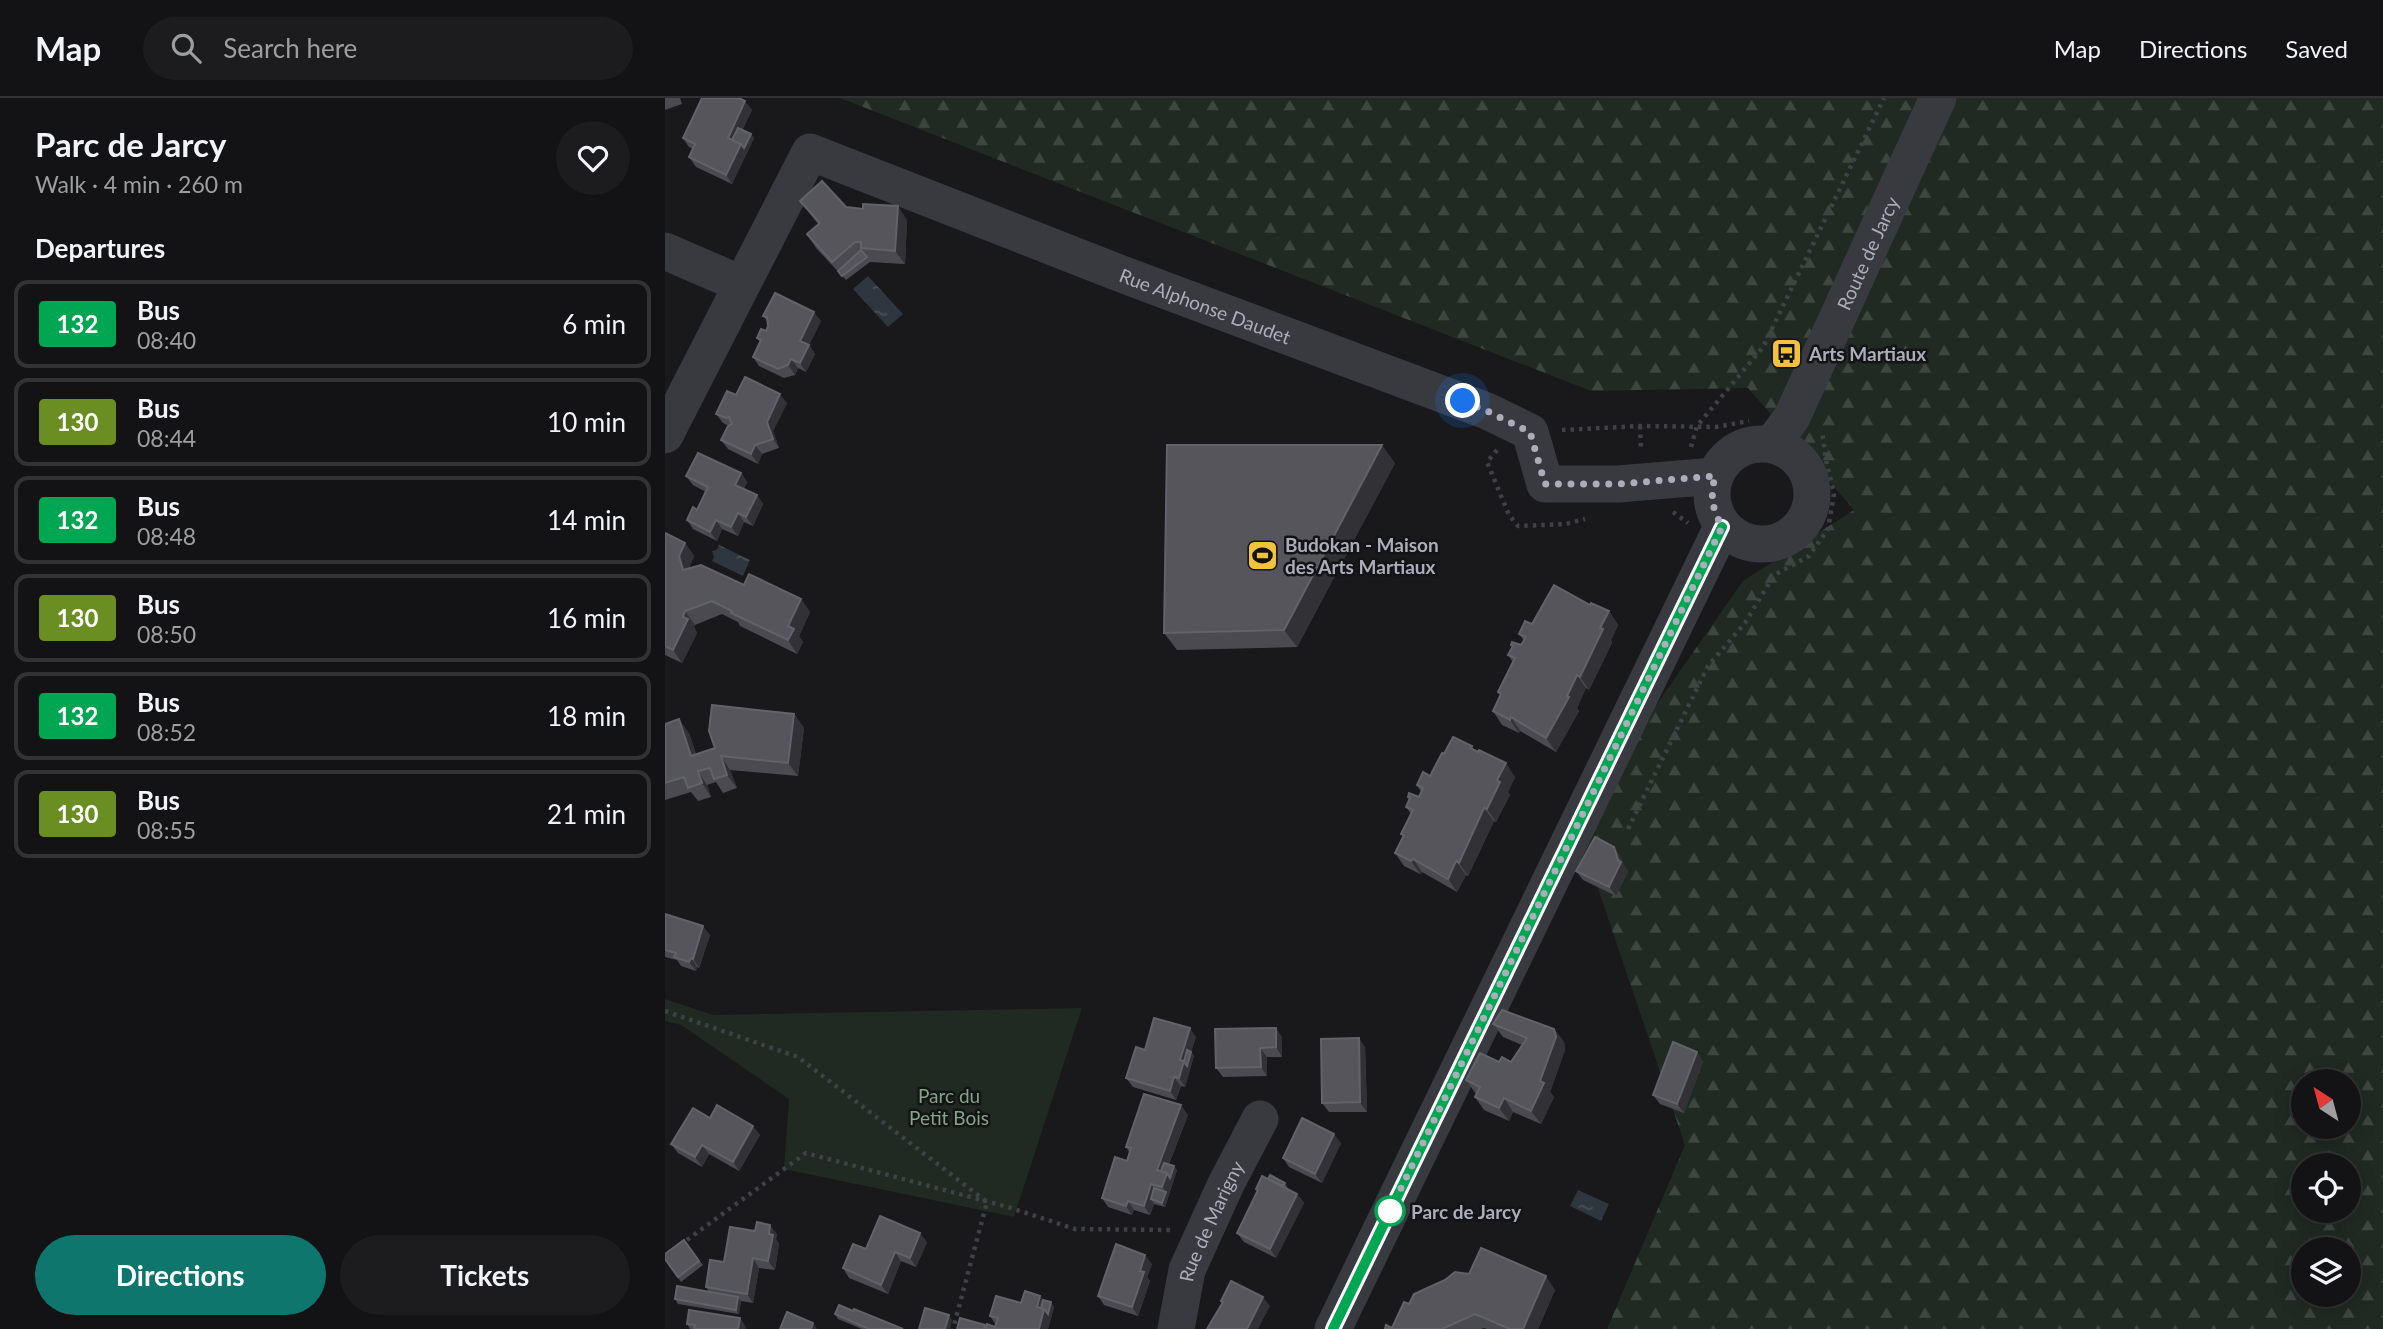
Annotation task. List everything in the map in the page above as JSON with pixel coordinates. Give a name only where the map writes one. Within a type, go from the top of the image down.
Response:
[{"type":"street","name":"Route de Jarcy","points":[[1764,429],[1792,417],[1938,98]]},
{"type":"street","name":"Rue Alphonse Daudet","points":[[665,435],[810,152],[1119,273],[1487,411],[1530,432]]},
{"type":"street","points":[[665,251],[741,284]]},
{"type":"street","points":[[1764,429],[1794,456],[1808,473],[1812,490],[1809,510],[1801,525],[1785,539],[1768,544],[1749,543],[1733,536],[1722,527],[1714,510],[1711,494],[1715,476],[1724,461],[1738,450],[1755,444],[1764,429]]},
{"type":"street","points":[[1530,432],[1545,484],[1618,484],[1715,476]]},
{"type":"street","points":[[1333,1329],[1722,527]]},
{"type":"street","name":"Rue de Marigny","points":[[1175,1329],[1187,1270],[1226,1184],[1260,1119]]},
{"type":"path","points":[[1690,450],[1697,426],[1763,347],[1884,98]]},
{"type":"path","points":[[1628,829],[1708,666],[1745,623],[1774,575],[1809,556],[1828,528],[1834,494],[1821,420]]},
{"type":"path","points":[[1591,517],[1566,524],[1518,526],[1510,515],[1487,462],[1497,452],[1500,433],[1640,426],[1716,427],[1748,422],[1764,429]]},
{"type":"path","points":[[665,1011],[798,1057],[988,1202]]},
{"type":"path","points":[[676,1248],[806,1153],[988,1202],[1075,1229],[1205,1230]]},
{"type":"path","points":[[953,1329],[988,1202]]},
{"type":"green space","points":[[840,98],[2383,98],[2383,1329],[1607,1329],[1685,1145],[1575,821],[1743,581],[1854,510],[1748,388],[1591,391]]},
{"type":"green space","name":"Parc du Petit Bois","points":[[665,999],[713,1015],[1082,1008],[1014,1217],[784,1169],[789,1099],[681,1025],[665,1021]]},
{"type":"water","points":[[868,276],[903,314],[888,327],[853,289]]},
{"type":"water","points":[[719,545],[750,560],[743,576],[712,561],[712,551],[717,550]]},
{"type":"water","points":[[1578,1190],[1609,1204],[1601,1221],[1570,1206]]},
{"type":"building","points":[[702,98],[739,98],[745,101],[728,138],[741,144],[726,175],[689,157],[695,144],[683,138]]},
{"type":"building","points":[[738,128],[751,134],[744,148],[732,140]]},
{"type":"building","points":[[822,181],[846,207],[863,209],[863,204],[898,206],[895,251],[861,248],[861,242],[855,242],[832,262],[807,234],[820,223],[800,201]]},
{"type":"building","points":[[861,250],[867,257],[842,276],[838,271]]},
{"type":"building","points":[[775,293],[814,312],[800,341],[809,345],[800,363],[791,359],[788,365],[778,369],[753,357],[761,340],[757,338],[761,329],[766,331],[768,326],[767,317],[763,316]]},
{"type":"building","points":[[745,377],[780,394],[767,422],[773,439],[755,445],[751,454],[721,440],[728,426],[732,424],[729,417],[716,414],[727,391],[736,395]]},
{"type":"building","name":"Budokan - Maison des Arts Martiaux","points":[[1167,445],[1382,445],[1284,630],[1164,633]]},
{"type":"building","points":[[698,453],[741,473],[735,485],[757,495],[746,517],[738,513],[731,527],[716,520],[710,532],[687,520],[693,507],[697,510],[708,487],[686,476]]},
{"type":"building","points":[[665,533],[685,543],[679,556],[683,570],[701,565],[744,585],[749,574],[801,599],[788,626],[794,629],[788,640],[712,601],[685,611],[683,617],[688,619],[673,650],[665,646]]},
{"type":"building","points":[[1554,585],[1590,605],[1591,603],[1609,611],[1580,677],[1577,675],[1567,696],[1569,697],[1546,738],[1511,717],[1510,720],[1493,711],[1501,694],[1498,692],[1515,658],[1508,655],[1513,646],[1512,642],[1521,645],[1526,637],[1519,634],[1525,621],[1532,624]]},
{"type":"building","points":[[712,705],[794,714],[788,763],[721,756],[727,775],[714,779],[710,768],[698,771],[702,783],[688,788],[684,777],[665,783],[665,724],[679,719],[691,756],[715,748],[709,731]]},
{"type":"building","points":[[1453,737],[1478,752],[1479,750],[1506,763],[1487,809],[1484,808],[1459,863],[1456,861],[1448,879],[1413,859],[1411,861],[1395,853],[1413,810],[1406,807],[1409,793],[1419,797],[1423,788],[1417,785],[1423,772],[1430,776]]},
{"type":"building","points":[[1595,837],[1614,847],[1621,862],[1609,887],[1576,871]]},
{"type":"building","points":[[665,914],[703,926],[693,959],[689,962],[674,957],[676,953],[665,950]]},
{"type":"building","points":[[1502,1010],[1554,1029],[1556,1037],[1540,1081],[1544,1083],[1531,1111],[1504,1098],[1499,1108],[1475,1097],[1480,1087],[1466,1080],[1480,1053],[1499,1062],[1502,1057],[1511,1062],[1527,1038],[1493,1024]]},
{"type":"building","points":[[1154,1018],[1190,1028],[1180,1060],[1184,1061],[1179,1078],[1174,1077],[1170,1091],[1126,1078],[1136,1047],[1145,1050]]},
{"type":"building","points":[[1276,1028],[1276,1047],[1260,1048],[1261,1067],[1216,1068],[1215,1029]]},
{"type":"building","points":[[1359,1038],[1360,1102],[1322,1103],[1321,1039]]},
{"type":"building","points":[[1673,1042],[1697,1052],[1677,1104],[1653,1095]]},
{"type":"building","points":[[1187,1050],[1191,1052],[1187,1066],[1184,1062]]},
{"type":"building","points":[[1144,1094],[1181,1105],[1157,1170],[1167,1173],[1162,1187],[1151,1184],[1144,1206],[1128,1201],[1126,1206],[1102,1198],[1115,1157],[1127,1161],[1131,1148],[1126,1147]]},
{"type":"building","points":[[717,1105],[753,1126],[733,1162],[702,1145],[695,1157],[671,1144],[693,1108],[710,1118]]},
{"type":"building","points":[[1302,1118],[1334,1134],[1315,1174],[1283,1158]]},
{"type":"building","points":[[1164,1163],[1174,1166],[1170,1178],[1167,1173],[1161,1171]]},
{"type":"building","points":[[1270,1175],[1285,1183],[1283,1186],[1268,1179]]},
{"type":"building","points":[[1262,1176],[1297,1194],[1270,1249],[1237,1233]]},
{"type":"building","points":[[1154,1188],[1166,1192],[1162,1203],[1151,1199]]},
{"type":"building","points":[[880,1216],[920,1233],[910,1258],[895,1252],[881,1285],[843,1268],[853,1244],[866,1249]]},
{"type":"building","points":[[757,1222],[770,1225],[769,1234],[773,1235],[768,1261],[753,1258],[747,1294],[706,1287],[710,1260],[724,1262],[730,1227],[755,1231]]},
{"type":"building","points":[[684,1240],[699,1261],[678,1277],[665,1259],[665,1254]]},
{"type":"building","points":[[1116,1244],[1145,1255],[1140,1271],[1144,1272],[1132,1307],[1098,1296]]},
{"type":"building","points":[[1481,1248],[1546,1276],[1523,1329],[1510,1329],[1475,1314],[1442,1329],[1385,1329],[1386,1325],[1392,1328],[1404,1302],[1409,1304],[1414,1294],[1445,1280],[1455,1272],[1469,1274]]},
{"type":"building","points":[[1231,1281],[1263,1297],[1247,1329],[1207,1329],[1223,1302],[1221,1301]]},
{"type":"building","points":[[677,1286],[738,1297],[736,1310],[675,1299]]},
{"type":"building","points":[[1025,1291],[1040,1296],[1037,1307],[1044,1309],[1039,1329],[986,1329],[987,1324],[995,1327],[998,1318],[990,1316],[996,1296],[1021,1303]]},
{"type":"building","points":[[1043,1300],[1051,1302],[1048,1314],[1041,1308]]},
{"type":"building","points":[[839,1305],[903,1329],[869,1329],[835,1314]]},
{"type":"building","points":[[925,1308],[949,1315],[945,1329],[919,1329]]},
{"type":"building","points":[[689,1310],[740,1318],[738,1329],[694,1329],[695,1325],[687,1324]]},
{"type":"building","points":[[787,1312],[813,1323],[811,1329],[780,1329]]},
{"type":"building","points":[[960,1318],[985,1325],[984,1329],[957,1329]]},
{"type":"bus line","name":"132","points":[[1333,1329],[1722,527]]},
{"type":"place","name":"Arts Martiaux","points":[[1786,353]]},
{"type":"place","name":"Budokan - Maison des Arts Martiaux","points":[[1262,555]]},
{"type":"place","name":"Parc de Jarcy","points":[[1390,1211]]},
{"type":"route","points":[[1390,1211],[1722,527],[1714,510],[1711,494],[1715,476],[1618,484],[1545,484],[1530,432],[1463,401]]}]
